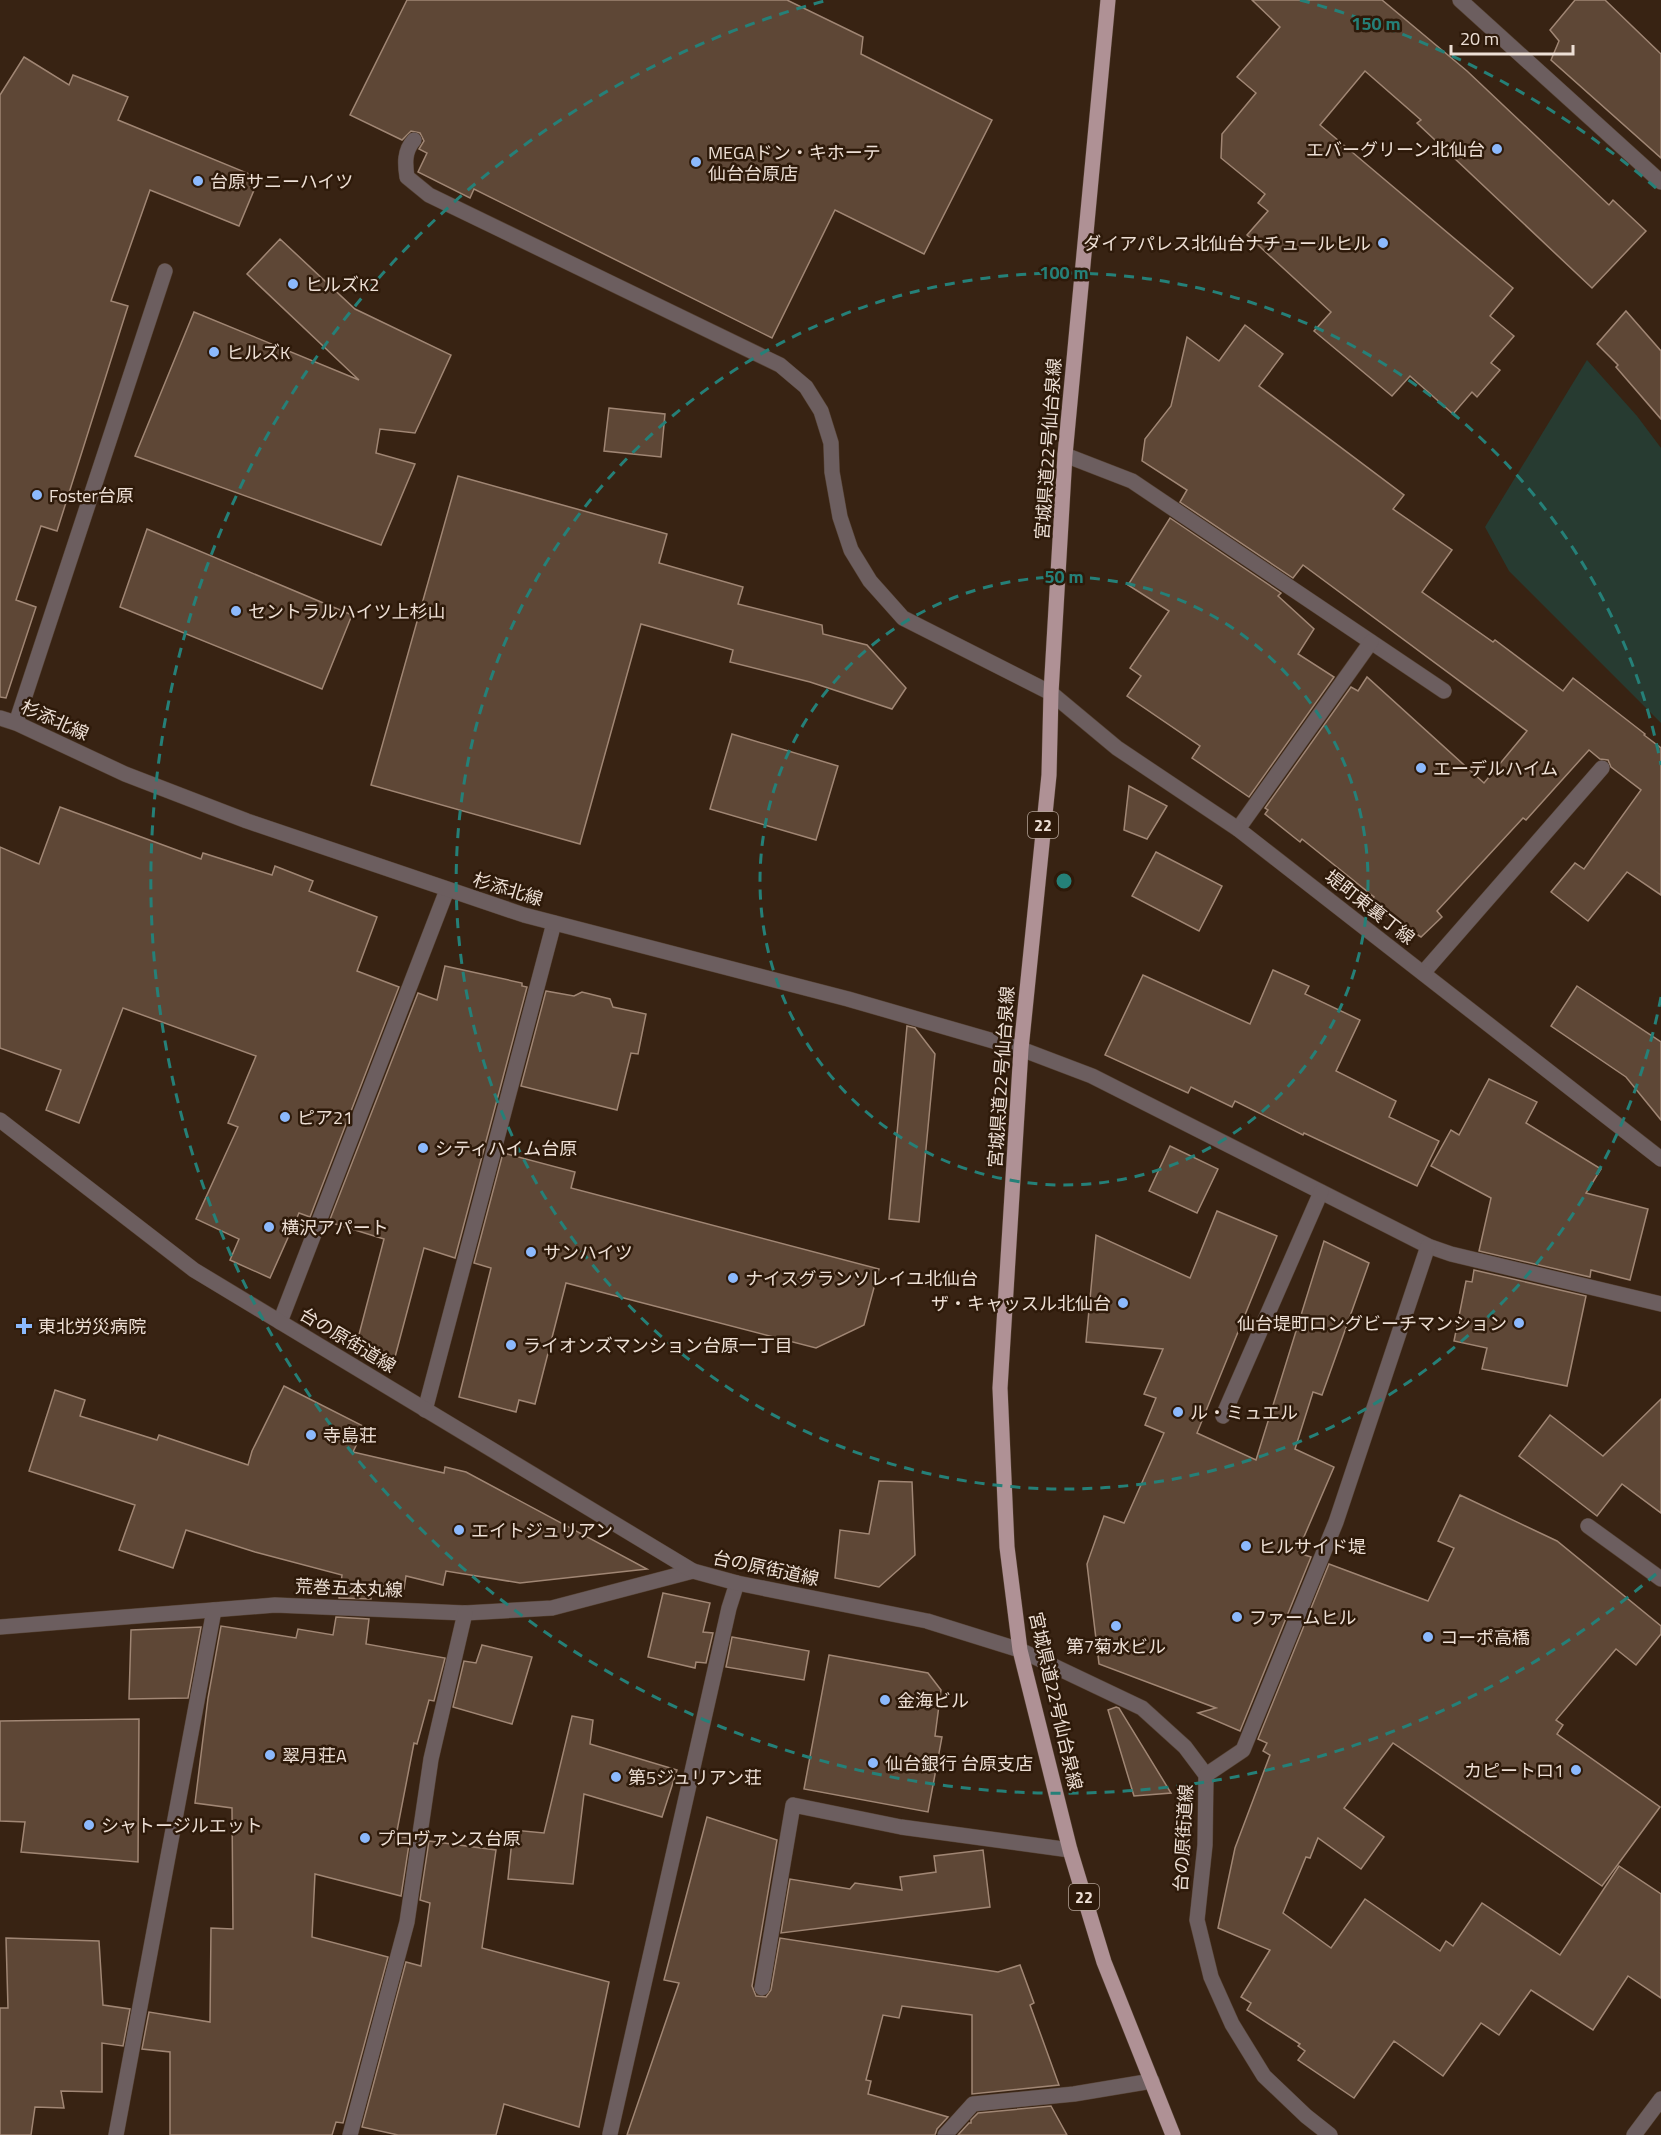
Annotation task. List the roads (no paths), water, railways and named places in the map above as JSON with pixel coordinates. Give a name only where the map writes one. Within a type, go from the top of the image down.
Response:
[{"type":"main road","name":"宮城県道22号仙台泉線","points":[[1108,0],[1065,455],[1048,775],[1021,1049],[1000,1388],[1007,1547],[1020,1650],[1070,1850],[1104,1962],[1173,2135]]},
{"type":"street","points":[[1460,0],[1661,182]]},
{"type":"street","name":"堤町東裏丁線","points":[[414,140],[410,144],[405,163],[407,177],[429,195],[780,365],[806,387],[821,411],[831,443],[832,472],[840,517],[851,550],[870,581],[903,618],[1051,693],[1117,748],[1238,829],[1661,1159]]},
{"type":"street","points":[[16,723],[165,271]]},
{"type":"street","points":[[1065,455],[1132,481],[1444,692]]},
{"type":"street","points":[[1238,829],[1371,642]]},
{"type":"street","name":"杉添北線","points":[[0,718],[16,723],[125,774],[203,804],[524,915],[848,999],[1021,1049],[1092,1076],[1428,1246],[1451,1254],[1661,1304]]},
{"type":"street","points":[[1423,973],[1602,768]]},
{"type":"street","points":[[280,1322],[447,890]]},
{"type":"street","points":[[424,1410],[554,923]]},
{"type":"street","name":"台の原街道線","points":[[0,1120],[194,1270],[693,1571],[737,1583],[927,1622],[1020,1650],[1142,1708],[1185,1747],[1206,1775],[1205,1845],[1197,1920],[1211,1977],[1232,2024],[1263,2076],[1330,2135]]},
{"type":"street","points":[[1223,1416],[1321,1192]]},
{"type":"street","points":[[1206,1775],[1243,1750],[1336,1522],[1428,1246]]},
{"type":"street","points":[[1588,1526],[1661,1579]]},
{"type":"street","name":"荒巻五本丸線","points":[[0,1627],[275,1605],[465,1612],[552,1608],[693,1571]]},
{"type":"street","points":[[610,2134],[726,1620],[737,1583]]},
{"type":"street","points":[[116,2135],[214,1610]]},
{"type":"street","points":[[350,2135],[407,1922],[431,1759],[465,1612]]},
{"type":"street","points":[[762,1988],[793,1805],[901,1827],[1070,1850]]},
{"type":"street","points":[[945,2135],[973,2104],[1074,2094],[1152,2081]]},
{"type":"street","points":[[1634,2135],[1661,2099]]},
{"type":"place","name":"エバーグリーン北仙台","points":[[1497,149]]},
{"type":"place","name":"MEGAドン・キホーテ 仙台台原店","points":[[696,162]]},
{"type":"place","name":"台原サニーハイツ","points":[[198,181]]},
{"type":"place","name":"ダイアパレス北仙台ナチュールヒル","points":[[1383,243]]},
{"type":"place","name":"ヒルズK2","points":[[293,284]]},
{"type":"place","name":"ヒルズK","points":[[214,352]]},
{"type":"place","name":"Foster台原","points":[[37,495]]},
{"type":"place","name":"セントラルハイツ上杉山","points":[[236,611]]},
{"type":"place","name":"エーデルハイム","points":[[1421,768]]},
{"type":"place","name":"ピア21","points":[[285,1117]]},
{"type":"place","name":"シティハイム台原","points":[[423,1148]]},
{"type":"place","name":"横沢アパート","points":[[269,1227]]},
{"type":"place","name":"サンハイツ","points":[[531,1252]]},
{"type":"place","name":"ナイスグランソレイユ北仙台","points":[[733,1278]]},
{"type":"place","name":"ザ・キャッスル北仙台","points":[[1123,1303]]},
{"type":"place","name":"仙台堤町ロングビーチマンション","points":[[1519,1323]]},
{"type":"place","name":"東北労災病院","points":[[24,1326]]},
{"type":"place","name":"ライオンズマンション台原一丁目","points":[[511,1345]]},
{"type":"place","name":"ル・ミュエル","points":[[1178,1412]]},
{"type":"place","name":"寺島荘","points":[[311,1435]]},
{"type":"place","name":"エイトジュリアン","points":[[459,1530]]},
{"type":"place","name":"ヒルサイド堤","points":[[1246,1546]]},
{"type":"place","name":"ファームヒル","points":[[1237,1617]]},
{"type":"place","name":"第7菊水ビル","points":[[1116,1626]]},
{"type":"place","name":"コーポ高橋","points":[[1428,1637]]},
{"type":"place","name":"金海ビル","points":[[885,1700]]},
{"type":"place","name":"翠月荘A","points":[[270,1755]]},
{"type":"place","name":"仙台銀行 台原支店","points":[[873,1763]]},
{"type":"place","name":"カピートロ1","points":[[1576,1770]]},
{"type":"place","name":"第5ジュリアン荘","points":[[616,1777]]},
{"type":"place","name":"シャトージルエット","points":[[89,1825]]},
{"type":"place","name":"プロヴァンス台原","points":[[365,1838]]}]
